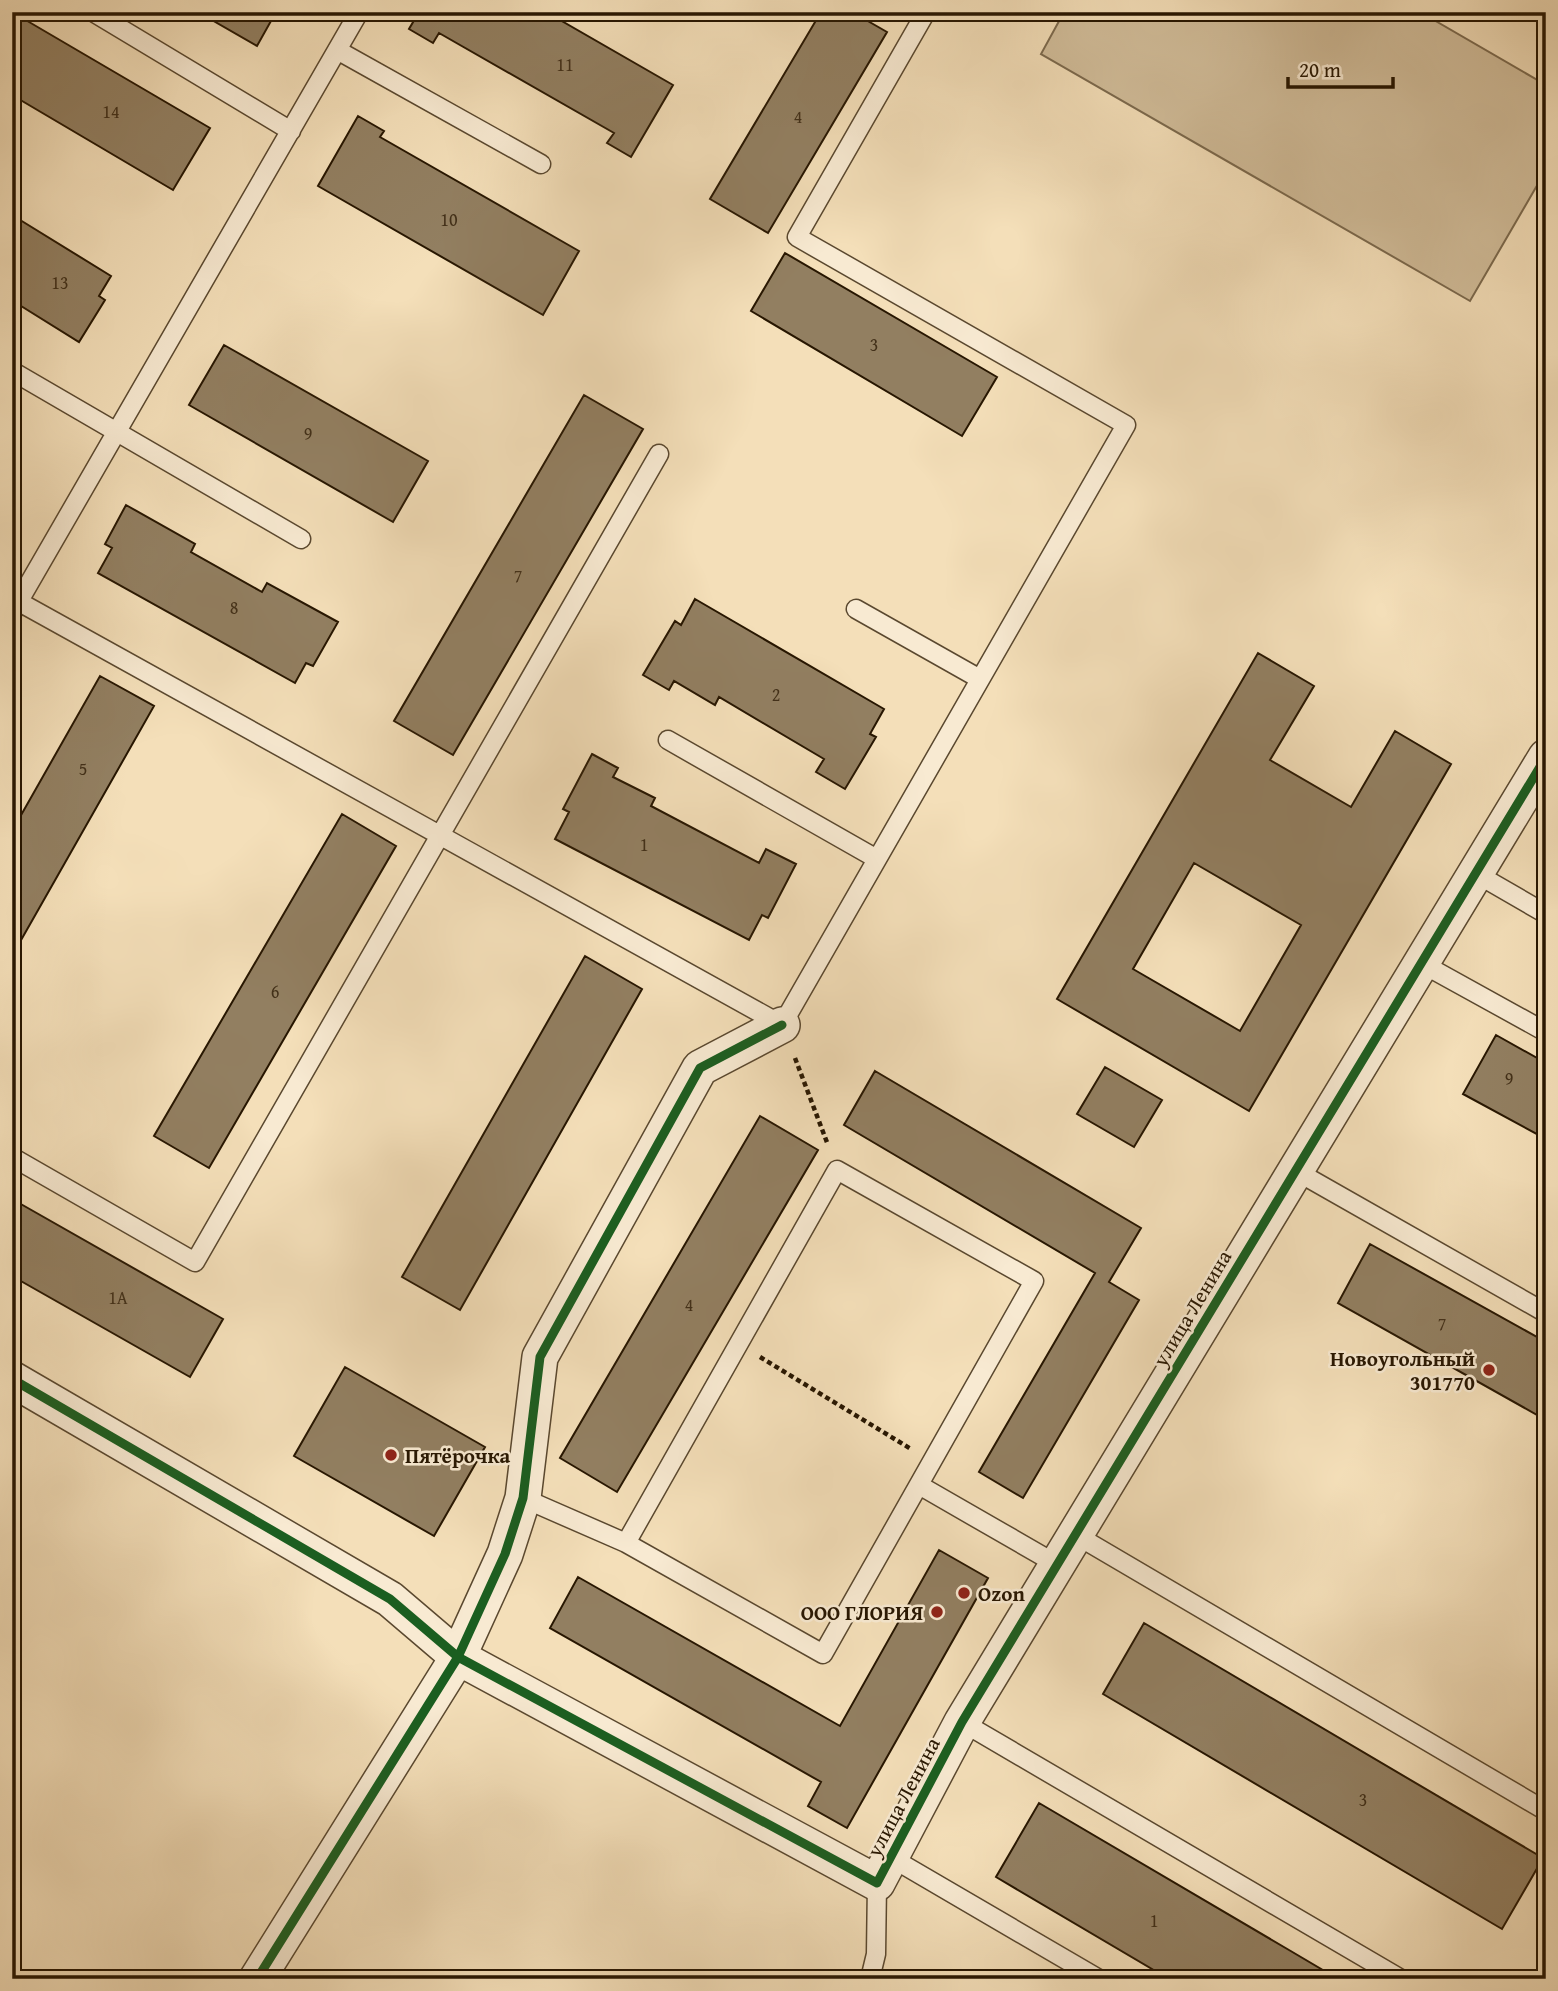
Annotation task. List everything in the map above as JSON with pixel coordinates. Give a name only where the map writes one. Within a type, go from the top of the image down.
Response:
[{"type":"street","name":"улица Ленина","points":[[884,1870],[962,1722],[1546,757]]},
{"type":"street","points":[[257,1979],[458,1657],[505,1554],[523,1499],[540,1357],[700,1068],[782,1024]]},
{"type":"street","points":[[12,1379],[390,1599],[458,1657],[884,1870]]},
{"type":"lane","points":[[93,12],[291,131]]},
{"type":"lane","points":[[359,12],[14,605],[440,835],[782,1024],[1126,425],[797,237],[926,12]]},
{"type":"lane","points":[[337,50],[541,164]]},
{"type":"lane","points":[[12,371],[301,539]]},
{"type":"lane","points":[[12,1157],[195,1262],[659,454]]},
{"type":"lane","points":[[856,610],[980,679]]},
{"type":"lane","points":[[668,740],[877,859]]},
{"type":"lane","points":[[1475,873],[1546,914]]},
{"type":"lane","points":[[1421,963],[1546,1032]]},
{"type":"lane","points":[[523,1499],[626,1543],[823,1654],[1034,1281],[837,1170],[626,1543]]},
{"type":"lane","points":[[1296,1171],[1546,1313]]},
{"type":"lane","points":[[919,1485],[1058,1565]]},
{"type":"lane","points":[[1076,1535],[1546,1811]]},
{"type":"lane","points":[[962,1722],[1401,1979]]},
{"type":"lane","points":[[870,1979],[876,1954],[884,1870],[1099,1979]]},
{"type":"path","points":[[782,1024],[837,1170]]},
{"type":"path","points":[[738,1344],[932,1462]]},
{"type":"shaded area","points":[[1064,12],[1420,12],[1546,85],[1546,170],[1470,301],[1041,54]]},
{"type":"building","points":[[12,12],[210,128],[173,190],[12,95]]},
{"type":"building","points":[[198,12],[276,12],[257,46]]},
{"type":"building","points":[[419,12],[546,12],[673,85],[631,157],[607,143],[614,133],[439,33],[433,43],[409,29]]},
{"type":"building","points":[[821,12],[852,12],[887,32],[768,233],[710,199]]},
{"type":"building","points":[[358,116],[384,131],[380,137],[579,251],[543,315],[318,186]]},
{"type":"building","points":[[12,215],[111,276],[99,296],[105,300],[79,342],[13,301],[18,292],[12,288]]},
{"type":"building","points":[[785,253],[997,377],[962,436],[751,311]]},
{"type":"building","points":[[224,345],[428,461],[393,522],[189,405]]},
{"type":"building","points":[[584,395],[643,429],[453,755],[394,721]]},
{"type":"building","points":[[126,505],[195,544],[191,552],[262,592],[267,583],[338,622],[313,666],[306,663],[295,683],[98,573],[112,548],[105,544]]},
{"type":"building","points":[[695,599],[884,709],[870,734],[876,737],[845,789],[816,772],[824,759],[719,697],[715,705],[674,681],[669,690],[643,675],[675,621],[681,625]]},
{"type":"building","points":[[1258,653],[1314,686],[1270,760],[1351,807],[1395,731],[1451,764],[1249,1111],[1057,999]],"holes":[[[1194,863],[1301,925],[1240,1031],[1133,969]]]},
{"type":"building","points":[[100,676],[154,706],[12,956],[12,831]]},
{"type":"building","points":[[592,754],[618,768],[613,777],[655,798],[651,806],[759,863],[766,849],[796,864],[768,918],[762,915],[749,940],[555,839],[569,812],[563,809]]},
{"type":"building","points":[[342,814],[396,846],[209,1168],[154,1136]]},
{"type":"building","points":[[585,956],[642,989],[460,1310],[402,1277]]},
{"type":"building","points":[[1496,1035],[1546,1063],[1546,1139],[1463,1094]]},
{"type":"building","points":[[1105,1067],[1162,1100],[1134,1147],[1077,1114]]},
{"type":"building","points":[[875,1071],[1141,1228],[1109,1282],[1139,1300],[1023,1498],[979,1472],[1095,1273],[844,1125]]},
{"type":"building","points":[[760,1116],[818,1150],[617,1492],[560,1458]]},
{"type":"building","points":[[12,1199],[223,1319],[190,1377],[12,1276]]},
{"type":"building","points":[[1370,1244],[1546,1342],[1546,1420],[1338,1303]]},
{"type":"building","points":[[345,1367],[485,1447],[434,1536],[294,1456]]},
{"type":"building","points":[[939,1550],[988,1578],[847,1828],[808,1806],[821,1782],[550,1628],[578,1577],[840,1726]]},
{"type":"building","points":[[1144,1623],[1543,1858],[1502,1929],[1103,1694]]},
{"type":"building","points":[[1039,1803],[1338,1979],[1169,1979],[996,1877]]},
{"type":"cycle path","points":[[12,1379],[390,1599],[458,1657],[877,1883],[962,1722],[1546,757]]},
{"type":"cycle path","points":[[257,1979],[458,1657],[505,1554],[523,1498],[540,1357],[700,1068],[782,1025]]},
{"type":"place","name":"Новоугольный 301770","points":[[1489,1370]]},
{"type":"place","name":"Пятёрочка","points":[[391,1455]]},
{"type":"place","name":"Ozon","points":[[964,1593]]},
{"type":"place","name":"ООО ГЛОРИЯ","points":[[937,1612]]}]
